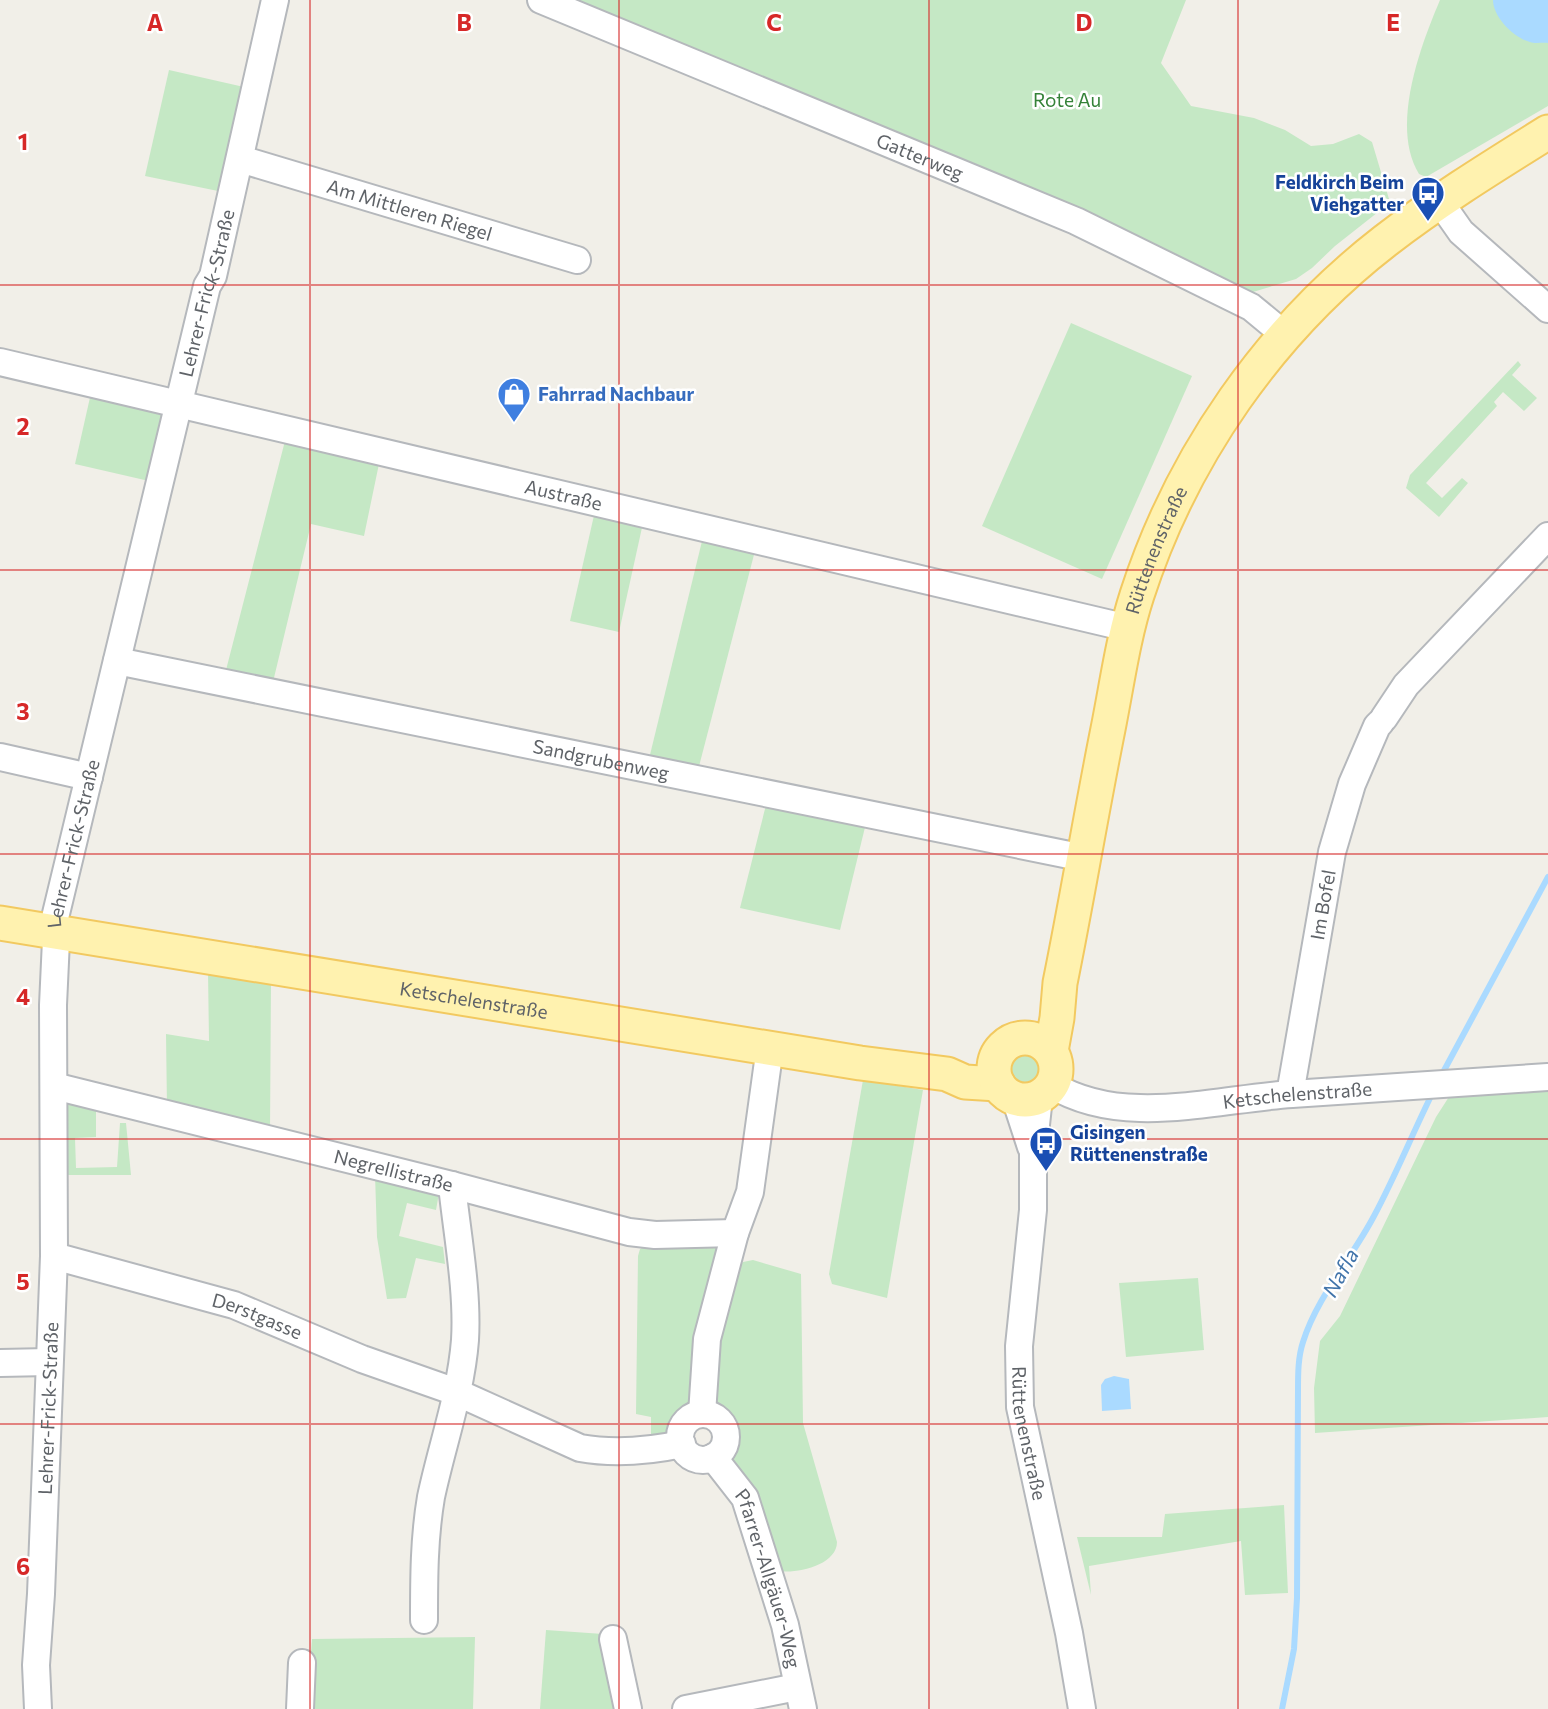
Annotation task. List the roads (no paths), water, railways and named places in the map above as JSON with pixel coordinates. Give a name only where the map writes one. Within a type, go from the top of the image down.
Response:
[{"type":"main road","name":"Rüttenenstraße","points":[[1039,1045],[1060,984],[1128,628],[1149,561],[1189,471],[1246,383],[1285,335],[1354,268],[1384,242],[1466,183],[1548,132]]},
{"type":"main road","name":"Ketschelenstraße","points":[[0,923],[860,1063],[947,1074],[965,1082],[1020,1085]]},
{"type":"main road","points":[[1008,1043],[1039,1045],[1056,1068],[1020,1085],[1008,1043]]},
{"type":"street","name":"Lehrer-Frick-Straße","points":[[38,1709],[36,1665],[54,1256],[54,922],[207,286],[213,276],[275,0]]},
{"type":"street","name":"Gatterweg","points":[[541,0],[1076,221],[1251,307],[1285,335]]},
{"type":"street","name":"Am Mittleren Riegel","points":[[240,159],[577,260]]},
{"type":"street","points":[[1434,206],[1548,309]]},
{"type":"street","name":"Austraße","points":[[0,362],[1128,628]]},
{"type":"street","name":"Im Bofel","points":[[1290,1094],[1332,852],[1352,784],[1377,726],[1406,685],[1548,536]]},
{"type":"street","name":"Sandgrubenweg","points":[[117,661],[1084,858]]},
{"type":"street","points":[[0,757],[89,777]]},
{"type":"street","points":[[702,1414],[707,1339],[735,1233],[750,1192],[770,1047]]},
{"type":"street","name":"Ketschelenstraße","points":[[1020,1085],[1083,1101],[1136,1107],[1196,1105],[1290,1094],[1548,1077]]},
{"type":"street","name":"Rüttenenstraße","points":[[1020,1085],[1033,1152],[1032,1210],[1019,1346],[1020,1407],[1069,1633],[1082,1709]]},
{"type":"street","name":"Negrellistraße","points":[[54,1086],[629,1232],[655,1235],[735,1233]]},
{"type":"street","points":[[424,1620],[425,1546],[431,1498],[457,1392],[465,1339],[452,1185]]},
{"type":"street","name":"Derstgasse","points":[[54,1256],[234,1305],[362,1359],[457,1392],[580,1448],[598,1451],[658,1449],[682,1444]]},
{"type":"street","points":[[0,1363],[50,1362]]},
{"type":"street","points":[[702,1414],[717,1418],[726,1432],[724,1447],[713,1457],[698,1459],[685,1450],[681,1435],[685,1423],[702,1414]]},
{"type":"street","name":"Pfarrer-Allgäuer-Weg","points":[[713,1457],[745,1498],[785,1625],[800,1698]]},
{"type":"street","points":[[613,1639],[628,1709]]},
{"type":"street","points":[[300,1709],[302,1663]]},
{"type":"street","points":[[686,1709],[800,1698]]},
{"type":"water","points":[[1493,0],[1548,0],[1548,43],[1530,42],[1511,31],[1500,20]]},
{"type":"water","points":[[1114,1376],[1129,1379],[1131,1409],[1102,1411],[1101,1385],[1105,1379]]},
{"type":"waterway","name":"Nafla","points":[[1440,1078],[1548,877]]},
{"type":"waterway","name":"Nafla","points":[[1282,1709],[1294,1649],[1297,1598],[1298,1378],[1301,1348],[1317,1309],[1382,1201],[1434,1090]]},
{"type":"place","name":"Feldkirch Beim Viehgatter","points":[[1428,223]]},
{"type":"place","name":"Fahrrad Nachbaur","points":[[514,424]]},
{"type":"place","name":"Gisingen Rüttenenstraße","points":[[1046,1173]]},
{"type":"park label","name":"Rote Au","points":[[1067,100]]}]
